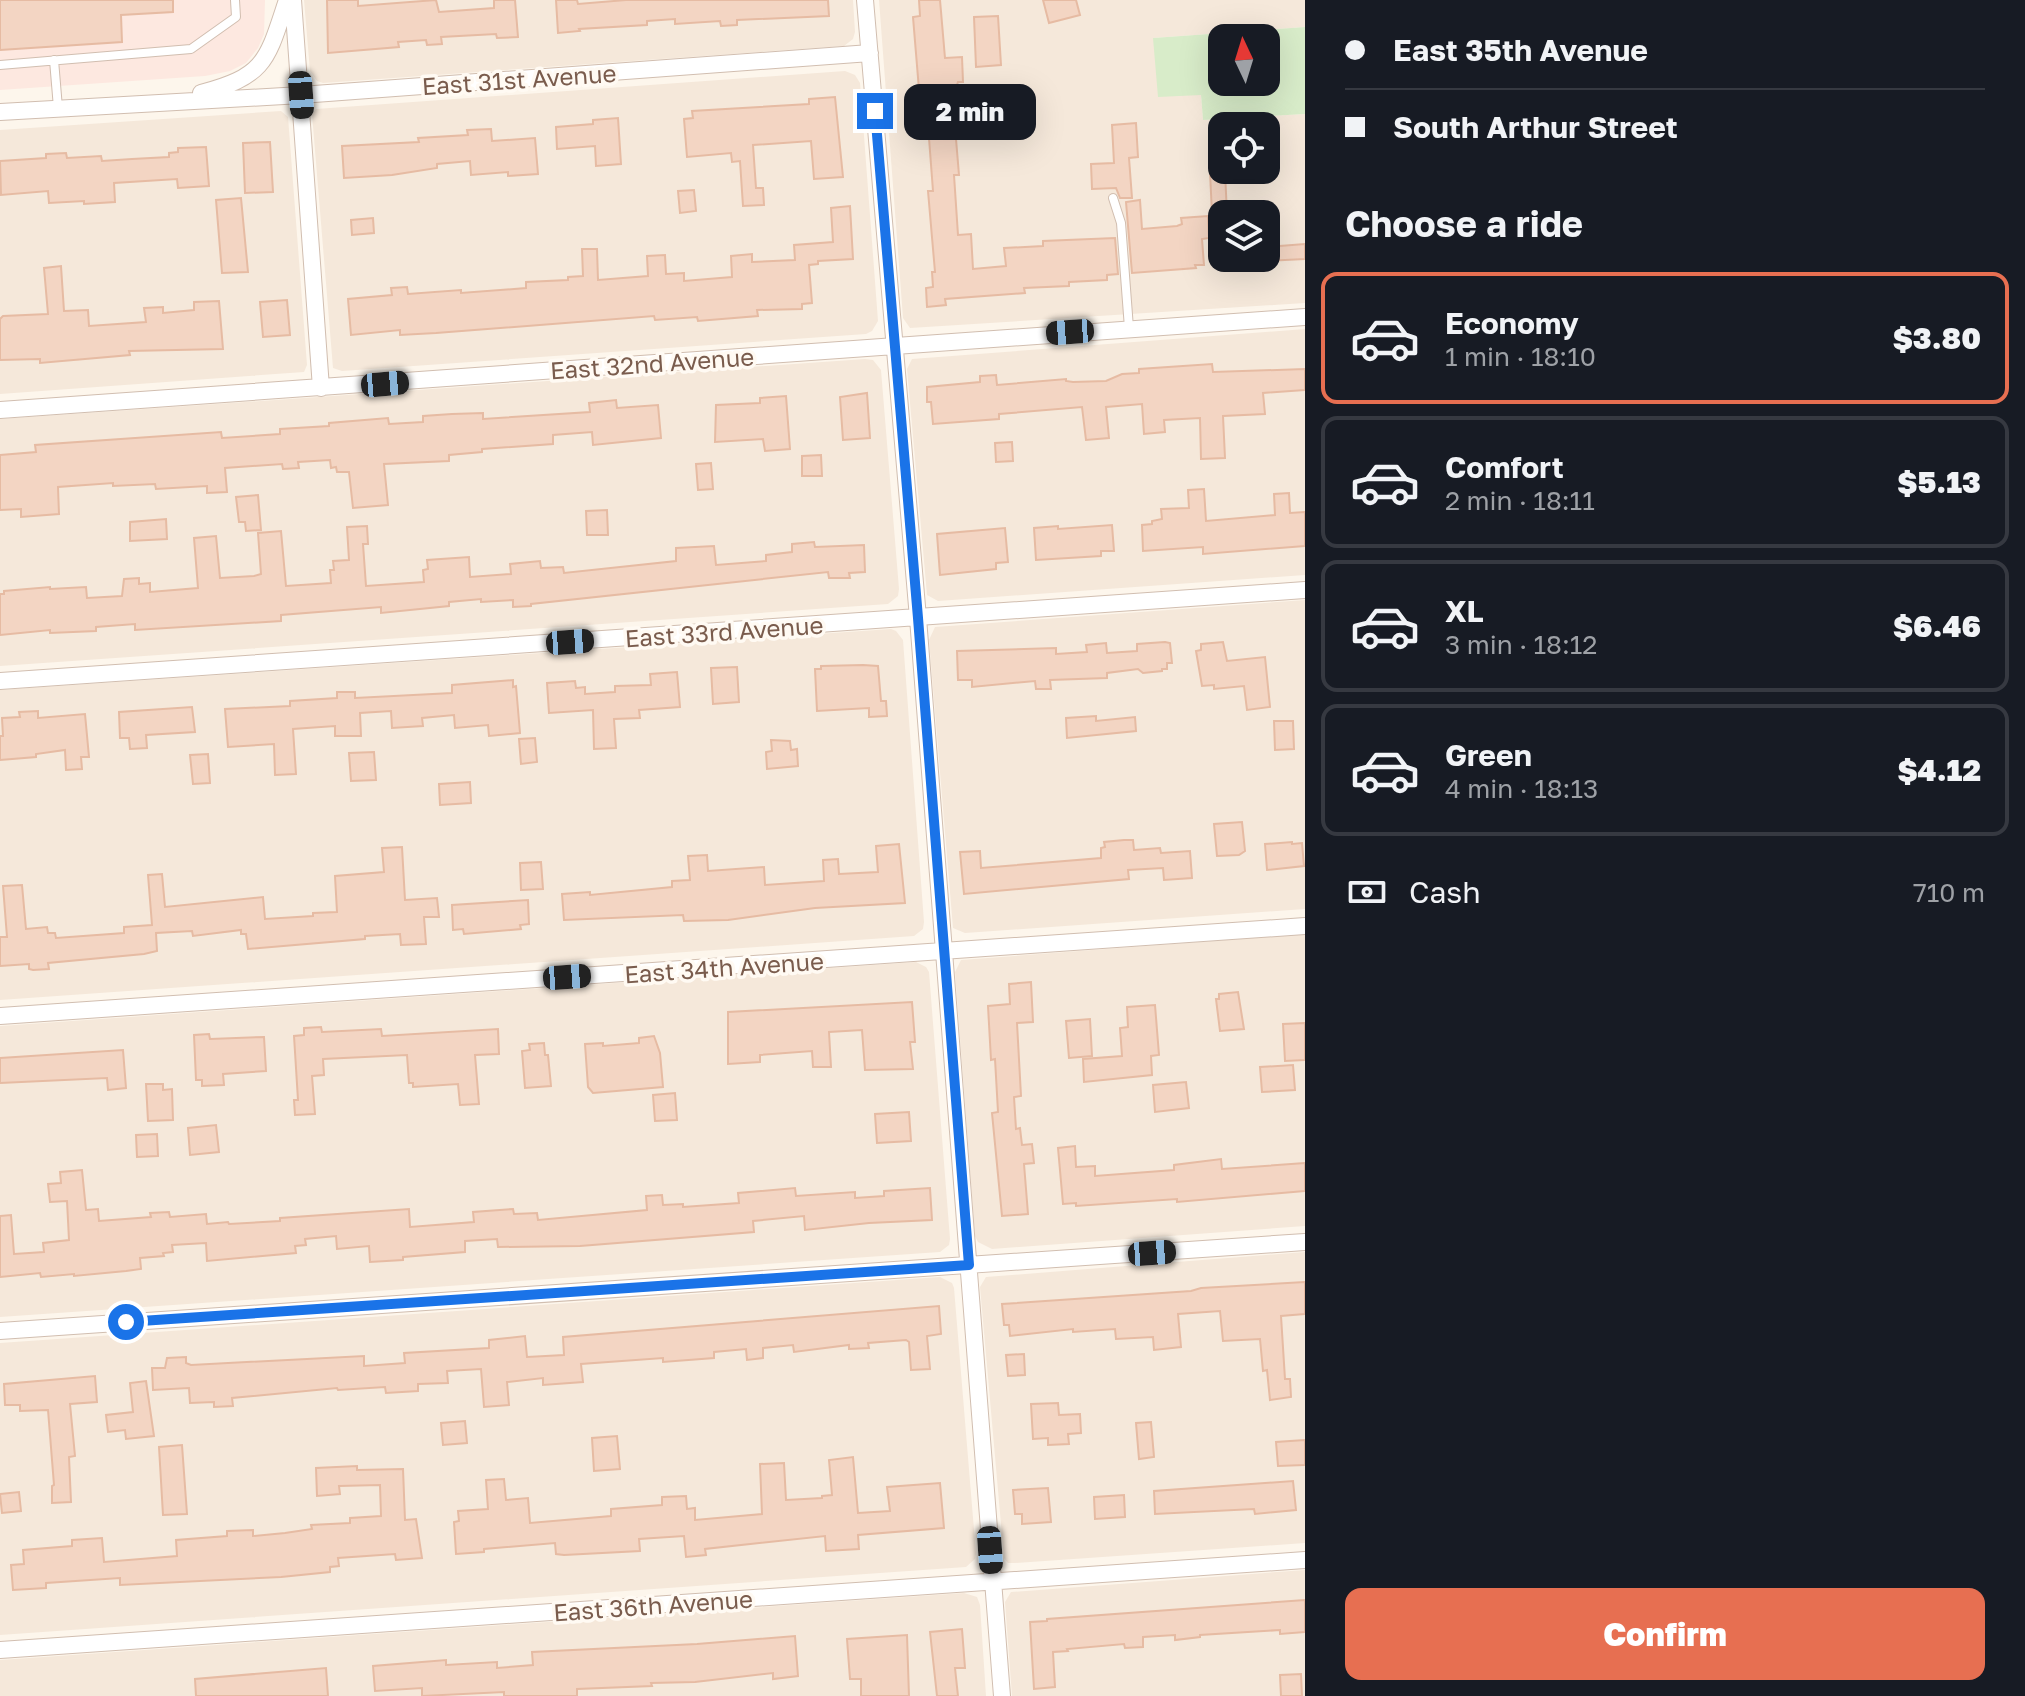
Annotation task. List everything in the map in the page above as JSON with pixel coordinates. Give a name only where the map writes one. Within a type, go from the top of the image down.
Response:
[{"type":"street","points":[[290,0],[301,95],[321,388]]},
{"type":"street","name":"East 31st Avenue","points":[[168,101],[238,82],[257,68],[270,51],[290,0]]},
{"type":"street","points":[[865,0],[945,952],[1002,1696]]},
{"type":"street","name":"East 31st Avenue","points":[[0,112],[301,95],[870,53]]},
{"type":"street","name":"East 32nd Avenue","points":[[0,410],[1305,317]]},
{"type":"street","name":"East 33rd Avenue","points":[[0,681],[1305,590]]},
{"type":"street","name":"East 34th Avenue","points":[[0,1016],[1305,926]]},
{"type":"street","points":[[0,1331],[1305,1242]]},
{"type":"street","name":"East 36th Avenue","points":[[0,1650],[1305,1560]]},
{"type":"lane","points":[[0,65],[191,49],[236,17],[235,0]]},
{"type":"lane","points":[[54,60],[58,108]]},
{"type":"lane","points":[[1113,198],[1121,223],[1129,328]]},
{"type":"shaded area","points":[[0,0],[265,0],[264,34],[246,63],[230,71],[205,76],[0,90]]},
{"type":"shaded area","points":[[304,0],[853,0],[855,32],[853,39],[844,46],[323,83],[317,81],[310,71]]},
{"type":"shaded area","points":[[879,0],[1305,0],[1305,27],[1280,29],[1280,24],[1208,24],[1208,34],[1153,38],[1201,95],[1203,120],[1208,120],[1208,184],[1280,184],[1280,115],[1305,114],[1305,303],[910,328],[903,318]]},
{"type":"shaded area","points":[[845,71],[855,75],[860,83],[878,321],[872,331],[866,334],[342,371],[333,368],[312,114],[316,109]]},
{"type":"shaded area","points":[[281,111],[288,117],[307,365],[304,372],[0,394],[0,130]]},
{"type":"shaded area","points":[[1305,329],[1305,575],[938,601],[927,595],[907,369],[912,359]]},
{"type":"shaded area","points":[[873,360],[881,370],[899,589],[898,596],[888,604],[0,666],[0,419]]},
{"type":"shaded area","points":[[1305,600],[1305,909],[965,933],[953,928],[929,640],[935,627]]},
{"type":"shaded area","points":[[891,629],[903,640],[924,922],[923,929],[914,936],[0,1000],[0,690]]},
{"type":"shaded area","points":[[1305,934],[1305,1226],[992,1249],[978,1242],[975,1236],[955,972],[961,960]]},
{"type":"shaded area","points":[[916,962],[929,972],[950,1239],[949,1245],[940,1252],[0,1317],[0,1026]]},
{"type":"shaded area","points":[[1305,1252],[1305,1543],[1008,1563],[1004,1558],[980,1287],[986,1277]]},
{"type":"shaded area","points":[[940,1277],[952,1283],[954,1288],[976,1554],[966,1567],[0,1635],[0,1343]]},
{"type":"shaded area","points":[[1305,1570],[1305,1696],[1012,1696],[1005,1602],[1011,1592]]},
{"type":"shaded area","points":[[964,1593],[977,1597],[980,1605],[986,1696],[0,1696],[0,1660]]},
{"type":"green space","points":[[1305,27],[1305,114],[1208,112],[1208,120],[1203,120],[1201,95],[1158,97],[1153,38],[1208,34],[1208,96],[1280,96],[1280,29]]},
{"type":"building","points":[[0,0],[173,0],[173,12],[121,15],[122,42],[0,50]]},
{"type":"building","points":[[327,0],[358,0],[358,6],[436,0],[439,12],[494,8],[494,0],[515,0],[518,37],[497,38],[496,34],[441,37],[442,44],[427,45],[426,40],[398,42],[399,47],[328,53]]},
{"type":"building","points":[[556,0],[577,0],[578,4],[626,0],[828,0],[829,16],[737,20],[737,25],[721,26],[720,21],[675,24],[675,19],[647,21],[647,25],[558,33]]},
{"type":"building","points":[[919,0],[940,0],[945,58],[962,57],[963,82],[957,85],[960,126],[955,127],[959,175],[954,175],[958,235],[971,234],[973,269],[1006,266],[1004,248],[1043,246],[1043,241],[1115,238],[1118,274],[1107,275],[1107,280],[1069,282],[1069,286],[1024,288],[1025,293],[945,299],[946,305],[927,307],[926,288],[933,287],[932,272],[935,272],[928,191],[933,191],[928,125],[922,126],[913,17],[920,16]]},
{"type":"building","points":[[1043,0],[1076,0],[1080,15],[1049,23]]},
{"type":"building","points":[[998,16],[1001,65],[976,67],[974,17]]},
{"type":"building","points":[[835,97],[843,177],[814,179],[811,141],[753,145],[756,188],[763,188],[764,205],[743,206],[740,161],[732,162],[731,153],[687,157],[684,119],[693,118],[692,111],[809,104],[809,99]]},
{"type":"building","points":[[618,118],[621,164],[596,166],[595,146],[557,149],[556,127]]},
{"type":"building","points":[[1136,123],[1138,157],[1129,158],[1132,198],[1120,198],[1116,188],[1092,189],[1091,164],[1114,163],[1112,125]]},
{"type":"building","points":[[491,129],[492,141],[535,138],[538,174],[508,176],[508,172],[471,175],[470,161],[437,164],[437,168],[392,175],[344,178],[342,146],[419,142],[418,138],[468,135],[467,130]]},
{"type":"building","points":[[270,142],[273,192],[245,193],[243,143]]},
{"type":"building","points":[[206,147],[209,186],[178,188],[177,179],[114,183],[115,202],[84,204],[84,201],[49,203],[48,191],[1,195],[0,161],[46,158],[46,154],[66,153],[67,158],[101,156],[102,161],[169,157],[169,153],[178,152],[178,148]]},
{"type":"building","points":[[1211,184],[1226,184],[1226,200],[1211,200]]},
{"type":"building","points":[[694,190],[696,211],[680,213],[678,191]]},
{"type":"building","points":[[241,198],[248,272],[222,273],[216,200]]},
{"type":"building","points":[[1140,200],[1142,229],[1177,226],[1182,224],[1181,218],[1208,216],[1208,238],[1202,239],[1204,265],[1132,273],[1126,202]]},
{"type":"building","points":[[850,206],[853,259],[818,261],[818,264],[809,265],[812,303],[802,304],[802,309],[757,310],[758,316],[698,321],[697,317],[655,320],[654,316],[436,333],[400,335],[400,330],[351,335],[348,299],[392,295],[391,288],[407,287],[408,294],[461,290],[461,293],[526,288],[526,282],[568,280],[568,277],[583,276],[582,249],[597,249],[598,280],[648,276],[647,256],[665,255],[666,274],[684,273],[684,281],[732,277],[731,256],[752,254],[752,262],[795,260],[794,245],[833,242],[831,208]]},
{"type":"building","points":[[373,218],[374,233],[352,235],[351,220]]},
{"type":"building","points":[[1305,244],[1305,259],[1280,260],[1280,246]]},
{"type":"building","points":[[61,266],[64,311],[88,310],[89,326],[146,322],[144,308],[163,307],[163,313],[194,310],[194,302],[219,301],[223,349],[129,351],[130,355],[40,363],[40,359],[0,360],[0,319],[3,316],[48,314],[44,268]]},
{"type":"building","points":[[287,300],[290,335],[263,337],[260,302]]},
{"type":"building","points":[[1212,364],[1213,372],[1305,369],[1305,390],[1263,393],[1265,414],[1223,416],[1225,458],[1201,459],[1200,418],[1164,420],[1165,432],[1144,434],[1142,404],[1106,407],[1109,438],[1086,440],[1082,407],[999,414],[999,419],[933,424],[931,402],[927,402],[927,387],[980,382],[980,376],[996,375],[997,385],[1066,379],[1073,382],[1106,381],[1122,374],[1139,373],[1139,369]]},
{"type":"building","points":[[867,393],[870,438],[843,440],[840,397]]},
{"type":"building","points":[[786,396],[790,449],[765,451],[763,439],[715,442],[716,405],[760,403],[760,398]]},
{"type":"building","points":[[616,400],[617,408],[658,405],[661,438],[593,445],[592,432],[553,435],[553,444],[482,449],[482,452],[449,455],[449,461],[384,464],[388,505],[353,508],[349,472],[337,472],[336,467],[331,468],[330,460],[298,462],[299,468],[283,469],[282,464],[225,468],[227,492],[207,493],[207,486],[156,489],[155,484],[58,487],[59,514],[21,517],[21,509],[0,510],[0,455],[36,452],[35,445],[221,432],[222,438],[280,434],[280,429],[329,426],[329,423],[388,418],[389,424],[423,422],[423,416],[452,414],[483,413],[483,419],[590,412],[589,403]]},
{"type":"building","points":[[1012,442],[1013,461],[996,462],[995,443]]},
{"type":"building","points":[[821,455],[822,476],[802,476],[802,456]]},
{"type":"building","points":[[711,463],[713,489],[698,490],[696,464]]},
{"type":"building","points":[[1204,489],[1206,521],[1275,515],[1274,494],[1289,493],[1290,513],[1305,512],[1305,546],[1203,554],[1203,547],[1143,551],[1142,525],[1162,519],[1161,509],[1189,508],[1188,490]]},
{"type":"building","points":[[258,495],[261,530],[246,531],[245,522],[239,522],[236,497]]},
{"type":"building","points":[[607,510],[608,535],[587,535],[586,511]]},
{"type":"building","points":[[166,519],[167,539],[130,541],[130,522]]},
{"type":"building","points":[[1112,525],[1114,551],[1101,551],[1101,556],[1036,560],[1034,528]]},
{"type":"building","points":[[367,526],[368,544],[363,544],[366,586],[424,582],[423,570],[428,569],[427,560],[469,557],[470,577],[511,574],[510,564],[540,561],[541,568],[563,567],[564,573],[676,561],[676,548],[714,546],[716,565],[766,561],[766,555],[792,552],[792,544],[814,542],[815,547],[864,545],[865,572],[849,573],[850,578],[829,578],[828,572],[531,606],[513,607],[513,600],[481,602],[481,599],[449,602],[449,606],[381,613],[381,607],[281,615],[281,621],[135,630],[135,624],[96,627],[96,631],[50,633],[50,630],[0,635],[0,594],[4,591],[86,587],[87,598],[122,596],[124,579],[139,578],[139,584],[150,583],[150,592],[198,588],[194,538],[216,536],[220,578],[254,576],[261,574],[258,533],[281,531],[286,586],[331,583],[333,561],[349,560],[347,527]]},
{"type":"building","points":[[1005,528],[1008,562],[996,563],[996,569],[940,575],[937,534]]},
{"type":"building","points":[[1223,642],[1227,661],[1265,657],[1270,707],[1247,710],[1244,686],[1214,689],[1214,685],[1202,686],[1196,651],[1201,650],[1201,644]]},
{"type":"building","points":[[1106,643],[1107,653],[1137,651],[1137,644],[1170,643],[1172,663],[1167,663],[1167,669],[1162,671],[1143,673],[1138,669],[1107,673],[1107,678],[1050,680],[1051,689],[1036,689],[1035,681],[972,687],[972,680],[958,680],[957,651],[1056,648],[1056,654],[1087,652],[1086,645]]},
{"type":"building","points":[[821,666],[878,666],[881,701],[886,701],[887,716],[869,717],[869,708],[817,711],[815,669],[821,669]]},
{"type":"building","points":[[737,667],[739,702],[713,704],[711,668]]},
{"type":"building","points":[[677,672],[680,707],[639,710],[640,718],[614,719],[616,748],[594,749],[593,710],[549,713],[547,683],[575,681],[576,688],[585,687],[585,694],[615,692],[615,686],[651,685],[650,674]]},
{"type":"building","points":[[513,680],[520,733],[489,736],[488,725],[455,728],[454,715],[422,718],[423,726],[392,728],[391,711],[360,713],[361,736],[335,736],[335,726],[293,729],[296,774],[275,775],[274,744],[228,747],[225,709],[290,706],[290,701],[337,698],[337,692],[355,692],[355,698],[452,693],[452,685]]},
{"type":"building","points":[[192,707],[195,732],[146,735],[147,748],[130,749],[129,738],[120,738],[119,712]]},
{"type":"building","points":[[38,711],[38,718],[85,714],[89,757],[81,757],[82,769],[66,770],[65,750],[36,754],[36,757],[0,760],[2,718],[20,717],[19,712]]},
{"type":"building","points":[[1096,716],[1096,721],[1135,717],[1136,731],[1067,738],[1066,718]]},
{"type":"building","points":[[1274,721],[1293,721],[1294,749],[1275,750]]},
{"type":"building","points":[[535,738],[537,762],[521,764],[519,739]]},
{"type":"building","points":[[771,740],[790,741],[791,750],[797,749],[798,766],[767,769],[766,752],[772,751]]},
{"type":"building","points":[[374,752],[376,780],[351,781],[349,753]]},
{"type":"building","points":[[208,754],[210,783],[193,784],[190,755]]},
{"type":"building","points":[[470,782],[471,803],[440,805],[439,784]]},
{"type":"building","points":[[1242,822],[1245,851],[1239,855],[1217,856],[1214,824]]},
{"type":"building","points":[[1133,840],[1134,850],[1160,848],[1161,853],[1190,851],[1192,878],[1164,880],[1163,868],[1128,870],[1129,879],[964,894],[960,852],[980,851],[981,868],[1101,858],[1104,842]]},
{"type":"building","points":[[1302,843],[1304,866],[1267,870],[1265,844]]},
{"type":"building","points":[[899,844],[905,903],[815,908],[728,920],[684,921],[683,915],[564,920],[562,894],[590,892],[590,895],[672,887],[672,881],[690,880],[688,856],[707,855],[708,871],[764,867],[765,885],[824,881],[823,860],[838,859],[839,874],[878,872],[876,846]]},
{"type":"building","points":[[402,847],[405,900],[437,898],[439,917],[424,917],[426,944],[401,945],[400,934],[248,949],[246,934],[241,934],[241,930],[193,936],[192,931],[156,933],[157,951],[144,954],[48,963],[49,969],[29,969],[29,964],[0,966],[0,937],[7,937],[3,886],[22,885],[26,929],[47,927],[48,933],[55,933],[56,938],[124,933],[124,927],[152,925],[148,875],[162,874],[165,907],[263,897],[265,919],[313,916],[313,913],[337,912],[335,876],[384,872],[382,848]]},
{"type":"building","points":[[541,862],[543,889],[521,890],[520,863]]},
{"type":"building","points":[[528,900],[529,924],[520,925],[521,929],[464,934],[463,929],[453,930],[452,905]]},
{"type":"building","points":[[1031,982],[1033,1022],[1017,1023],[1021,1096],[1014,1097],[1016,1129],[1020,1128],[1022,1145],[1032,1144],[1034,1163],[1024,1164],[1028,1214],[1002,1216],[992,1113],[998,1112],[995,1059],[991,1060],[988,1006],[1010,1004],[1009,984]]},
{"type":"building","points":[[1238,992],[1244,1029],[1220,1031],[1216,999],[1219,999],[1219,994]]},
{"type":"building","points":[[912,1002],[915,1042],[910,1042],[913,1069],[865,1070],[862,1030],[829,1032],[831,1067],[813,1067],[812,1051],[760,1055],[760,1062],[728,1064],[728,1012]]},
{"type":"building","points":[[1155,1005],[1159,1055],[1151,1056],[1152,1075],[1084,1082],[1083,1059],[1122,1056],[1120,1028],[1128,1027],[1127,1007]]},
{"type":"building","points":[[1090,1019],[1092,1056],[1069,1058],[1066,1021]]},
{"type":"building","points":[[1305,1023],[1305,1060],[1285,1061],[1283,1024]]},
{"type":"building","points":[[321,1027],[322,1032],[381,1029],[382,1036],[498,1029],[499,1054],[475,1055],[479,1104],[460,1105],[458,1084],[413,1087],[413,1083],[409,1083],[407,1055],[323,1059],[324,1075],[312,1076],[315,1114],[295,1115],[294,1100],[298,1100],[294,1036],[304,1035],[304,1028]]},
{"type":"building","points":[[209,1034],[210,1039],[264,1037],[266,1071],[223,1074],[224,1085],[202,1086],[202,1080],[196,1080],[194,1035]]},
{"type":"building","points":[[654,1036],[660,1053],[663,1087],[593,1093],[588,1087],[585,1044],[639,1043],[639,1038]]},
{"type":"building","points":[[544,1043],[551,1086],[525,1088],[522,1051],[530,1050],[529,1044]]},
{"type":"building","points":[[123,1050],[126,1088],[108,1090],[107,1078],[0,1083],[0,1058]]},
{"type":"building","points":[[1293,1065],[1295,1090],[1262,1092],[1260,1067]]},
{"type":"building","points":[[1186,1082],[1189,1108],[1155,1112],[1153,1085]]},
{"type":"building","points":[[146,1084],[163,1084],[163,1090],[172,1089],[173,1120],[148,1121]]},
{"type":"building","points":[[675,1093],[677,1120],[655,1121],[653,1095]]},
{"type":"building","points":[[909,1112],[911,1141],[877,1143],[875,1114]]},
{"type":"building","points":[[216,1125],[219,1152],[190,1155],[188,1128]]},
{"type":"building","points":[[157,1134],[158,1156],[137,1157],[136,1135]]},
{"type":"building","points":[[1075,1146],[1076,1167],[1095,1166],[1095,1176],[1174,1170],[1174,1165],[1221,1159],[1222,1169],[1305,1163],[1305,1191],[1177,1202],[1177,1199],[1076,1206],[1076,1203],[1063,1204],[1058,1148]]},
{"type":"building","points":[[82,1170],[86,1210],[98,1209],[99,1221],[151,1217],[150,1213],[169,1212],[170,1217],[206,1214],[207,1224],[229,1224],[409,1209],[410,1227],[474,1222],[473,1212],[513,1209],[514,1214],[537,1213],[538,1220],[647,1210],[646,1196],[662,1195],[663,1205],[683,1204],[683,1207],[739,1203],[738,1193],[795,1188],[796,1196],[855,1192],[855,1198],[884,1196],[884,1191],[930,1188],[932,1220],[805,1230],[804,1216],[753,1221],[754,1232],[580,1246],[498,1247],[497,1239],[465,1241],[465,1252],[370,1262],[369,1246],[337,1249],[336,1236],[305,1239],[306,1245],[295,1246],[296,1253],[207,1261],[206,1243],[172,1245],[173,1252],[163,1253],[164,1256],[140,1258],[141,1269],[74,1276],[41,1277],[40,1273],[0,1277],[0,1216],[11,1215],[14,1254],[44,1252],[43,1243],[69,1240],[67,1201],[50,1202],[48,1184],[61,1183],[60,1172]]},
{"type":"building","points":[[1305,1282],[1305,1314],[1281,1316],[1285,1379],[1290,1379],[1291,1397],[1270,1400],[1260,1339],[1223,1341],[1220,1311],[1178,1314],[1181,1347],[1154,1350],[1153,1337],[1116,1339],[1115,1329],[1073,1332],[1073,1329],[1010,1336],[1009,1325],[1004,1325],[1002,1304]]},
{"type":"building","points":[[939,1306],[941,1334],[927,1336],[930,1369],[911,1370],[909,1342],[906,1340],[868,1343],[869,1348],[849,1349],[849,1345],[794,1352],[793,1345],[763,1348],[763,1358],[747,1360],[746,1349],[714,1352],[714,1358],[581,1364],[583,1382],[543,1385],[543,1378],[507,1382],[509,1405],[484,1407],[481,1369],[447,1371],[448,1383],[418,1384],[418,1391],[386,1393],[385,1387],[337,1388],[232,1398],[233,1406],[214,1407],[214,1402],[190,1403],[189,1388],[153,1390],[152,1368],[165,1368],[167,1358],[186,1357],[186,1363],[191,1365],[364,1356],[364,1366],[405,1363],[404,1353],[489,1348],[489,1340],[525,1336],[527,1357],[564,1355],[563,1337]]},
{"type":"building","points":[[1024,1354],[1025,1375],[1008,1376],[1006,1355]]},
{"type":"building","points":[[95,1376],[97,1402],[70,1404],[75,1456],[69,1457],[71,1502],[52,1503],[54,1485],[48,1410],[20,1411],[20,1405],[5,1405],[4,1384]]},
{"type":"building","points":[[146,1381],[154,1436],[126,1439],[125,1430],[108,1432],[106,1415],[133,1412],[130,1383]]},
{"type":"building","points":[[1058,1403],[1059,1415],[1080,1414],[1081,1433],[1068,1434],[1069,1444],[1048,1445],[1048,1438],[1033,1439],[1031,1404]]},
{"type":"building","points":[[465,1421],[467,1443],[443,1445],[441,1423]]},
{"type":"building","points":[[1151,1422],[1154,1457],[1139,1459],[1136,1423]]},
{"type":"building","points":[[617,1436],[620,1469],[594,1471],[592,1438]]},
{"type":"building","points":[[1305,1440],[1305,1465],[1278,1466],[1276,1442]]},
{"type":"building","points":[[182,1445],[187,1514],[163,1515],[159,1447]]},
{"type":"building","points":[[853,1457],[858,1513],[890,1511],[887,1487],[940,1483],[944,1528],[858,1535],[859,1549],[826,1551],[825,1536],[705,1549],[706,1555],[686,1557],[684,1536],[639,1539],[640,1551],[564,1555],[556,1554],[555,1543],[456,1554],[454,1522],[459,1521],[458,1511],[488,1509],[486,1480],[504,1479],[506,1500],[528,1498],[530,1523],[611,1516],[611,1509],[662,1505],[662,1497],[686,1496],[687,1509],[695,1508],[695,1520],[762,1514],[760,1464],[784,1463],[786,1500],[822,1498],[832,1495],[829,1460]]},
{"type":"building","points":[[357,1466],[357,1470],[403,1469],[405,1520],[416,1519],[422,1558],[396,1560],[395,1554],[338,1558],[339,1566],[330,1567],[330,1572],[281,1577],[120,1585],[120,1578],[46,1583],[46,1588],[13,1590],[11,1565],[24,1564],[23,1550],[72,1546],[72,1540],[102,1538],[104,1562],[177,1556],[176,1540],[227,1536],[227,1531],[253,1530],[253,1536],[285,1533],[312,1529],[311,1525],[350,1523],[350,1518],[381,1516],[380,1485],[339,1486],[340,1494],[317,1496],[316,1468]]},
{"type":"building","points":[[1293,1481],[1296,1510],[1255,1514],[1254,1509],[1155,1514],[1154,1491]]},
{"type":"building","points":[[1048,1488],[1051,1522],[1022,1524],[1022,1514],[1015,1514],[1013,1490]]},
{"type":"building","points":[[19,1492],[21,1511],[2,1513],[0,1494]]},
{"type":"building","points":[[1124,1495],[1125,1517],[1095,1519],[1094,1497]]},
{"type":"building","points":[[1305,1600],[1305,1632],[1280,1634],[1280,1630],[1200,1635],[1175,1640],[1175,1635],[1143,1637],[1143,1647],[1125,1648],[1124,1644],[1067,1649],[1053,1652],[1055,1687],[1034,1689],[1030,1622]]},
{"type":"building","points":[[962,1629],[965,1668],[955,1668],[958,1696],[937,1696],[930,1632]]},
{"type":"building","points":[[907,1635],[909,1696],[861,1696],[861,1679],[850,1679],[847,1639]]},
{"type":"building","points":[[795,1636],[798,1676],[773,1679],[773,1673],[695,1682],[651,1683],[652,1686],[577,1689],[577,1696],[504,1696],[504,1692],[422,1696],[422,1688],[375,1691],[373,1666],[446,1660],[446,1665],[497,1662],[497,1668],[533,1665],[532,1652]]},
{"type":"building","points":[[326,1668],[328,1696],[196,1696],[195,1679]]},
{"type":"building","points":[[1301,1674],[1302,1696],[1281,1696],[1280,1675]]},
{"type":"route","points":[[126,1322],[969,1265],[875,111]]}]
